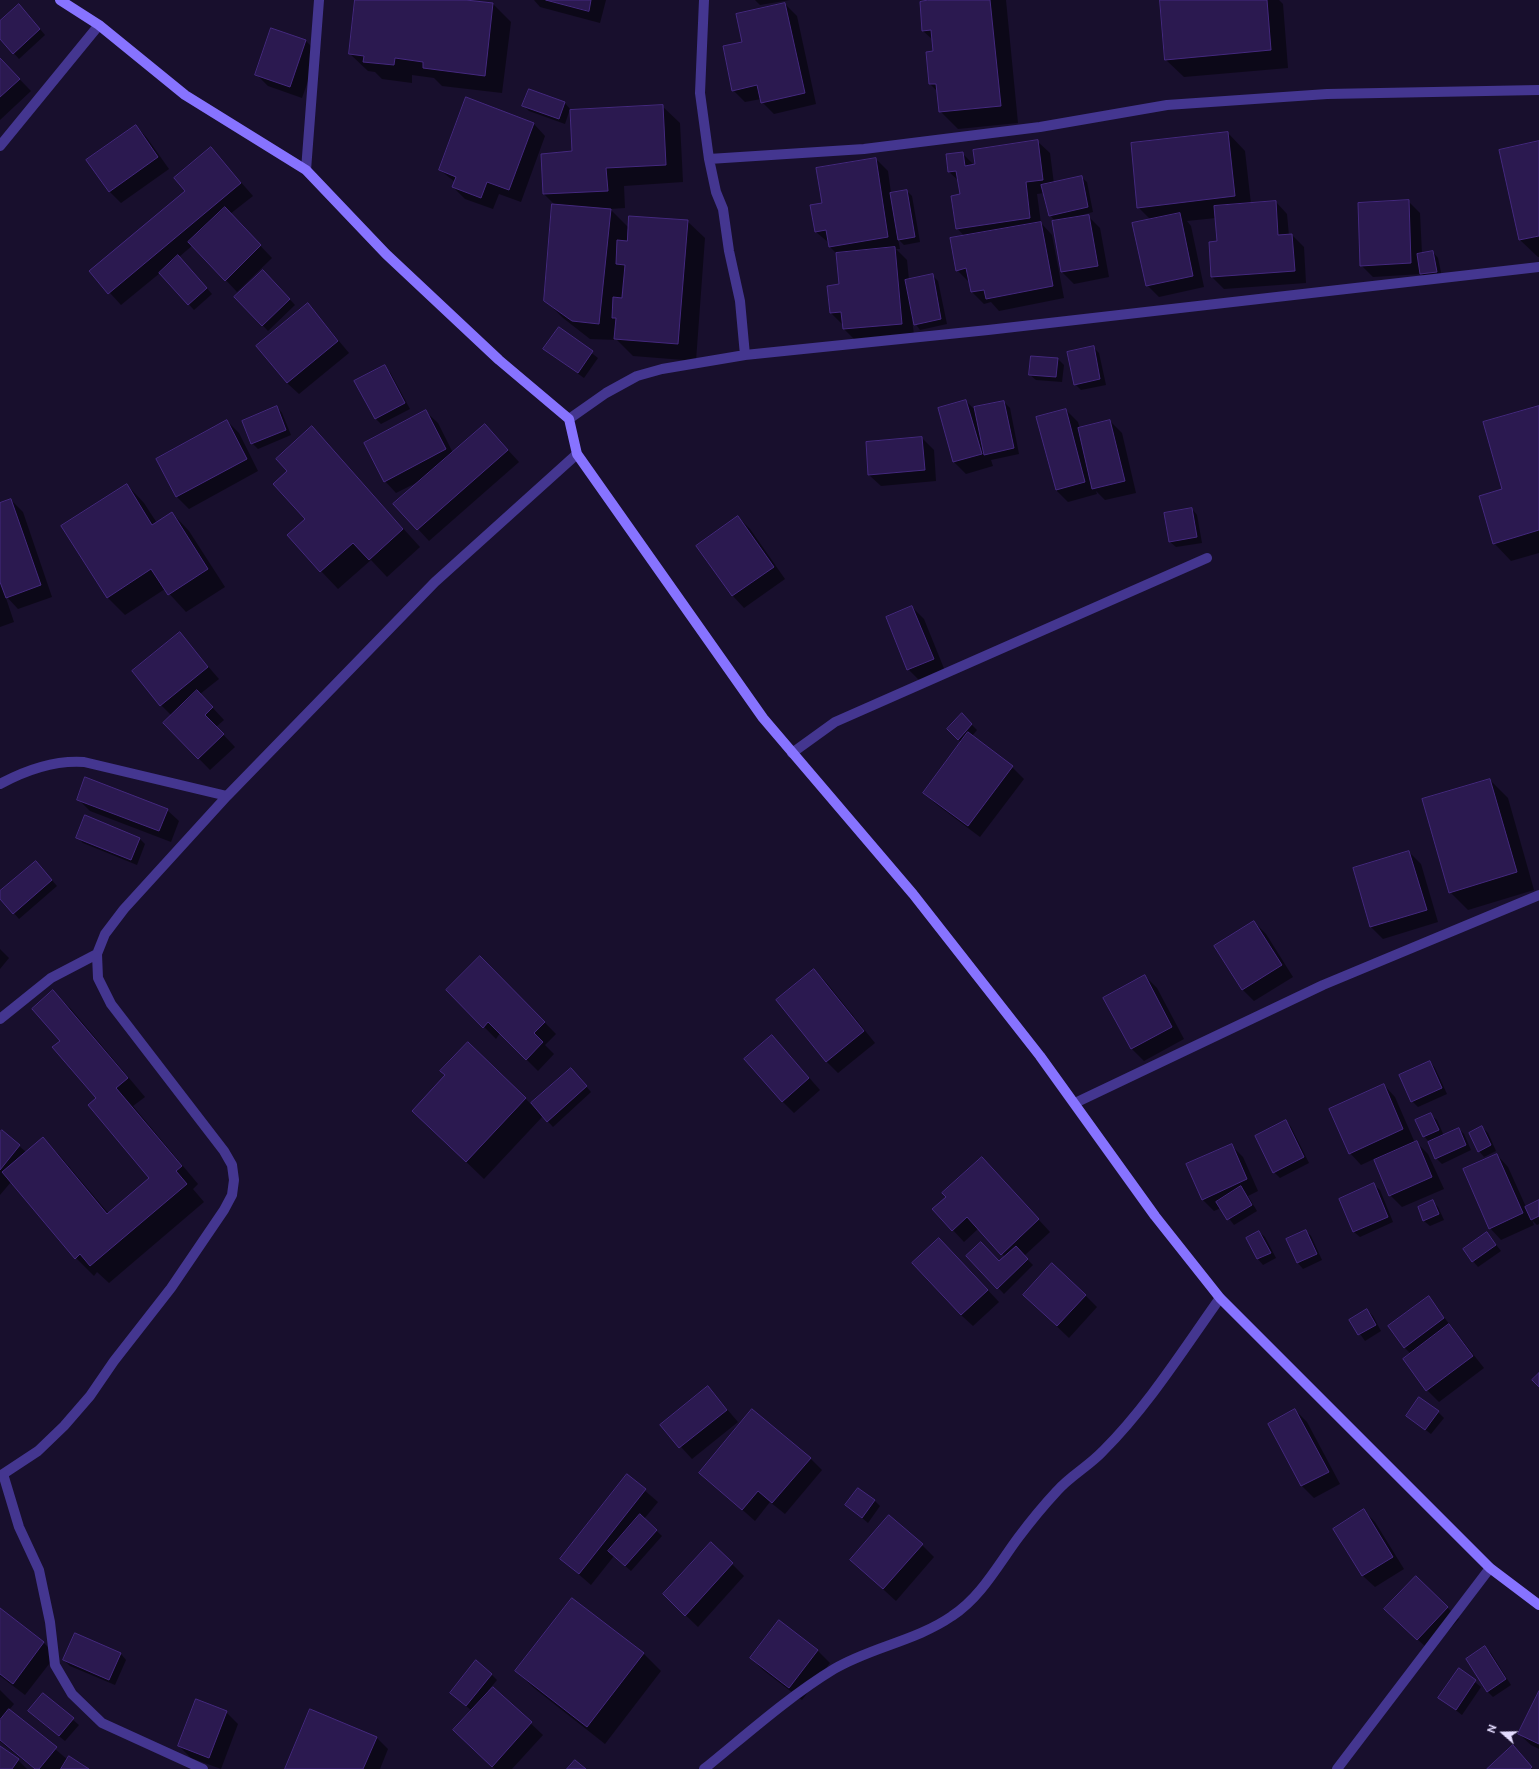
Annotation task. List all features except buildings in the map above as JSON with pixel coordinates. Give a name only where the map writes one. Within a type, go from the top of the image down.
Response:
[{"type":"street","points":[[60,0],[99,25],[185,95],[306,170],[386,254],[499,360],[569,419],[577,454],[763,718],[913,894],[1075,1103],[1156,1216],[1220,1298],[1490,1568],[1539,1605]]},
{"type":"street","points":[[306,170],[319,0]]},
{"type":"street","points":[[704,0],[700,94],[709,158],[716,192],[723,209],[729,251],[740,301],[745,355]]},
{"type":"street","points":[[0,146],[99,25]]},
{"type":"street","points":[[709,158],[864,149],[1040,126],[1167,105],[1328,94],[1539,90]]},
{"type":"street","points":[[569,419],[606,393],[637,376],[662,369],[745,355],[988,330],[1539,267]]},
{"type":"street","points":[[203,1769],[102,1723],[72,1694],[55,1665],[50,1622],[39,1570],[19,1527],[2,1475],[38,1451],[64,1426],[90,1396],[114,1361],[155,1310],[224,1210],[232,1194],[234,1180],[232,1165],[224,1151],[111,1004],[98,978],[97,954],[105,934],[124,909],[227,796],[436,582],[577,454]]},
{"type":"street","points":[[792,753],[835,722],[1207,558]]},
{"type":"street","points":[[0,784],[50,763],[71,761],[84,762],[227,796]]},
{"type":"street","points":[[1075,1103],[1323,985],[1539,895]]},
{"type":"street","points":[[0,1019],[51,978],[97,954]]},
{"type":"street","points":[[704,1769],[790,1700],[835,1669],[865,1654],[901,1642],[952,1616],[962,1607],[982,1588],[1019,1537],[1058,1489],[1102,1452],[1123,1429],[1152,1392],[1220,1298]]},
{"type":"street","points":[[1337,1769],[1490,1568]]}]
